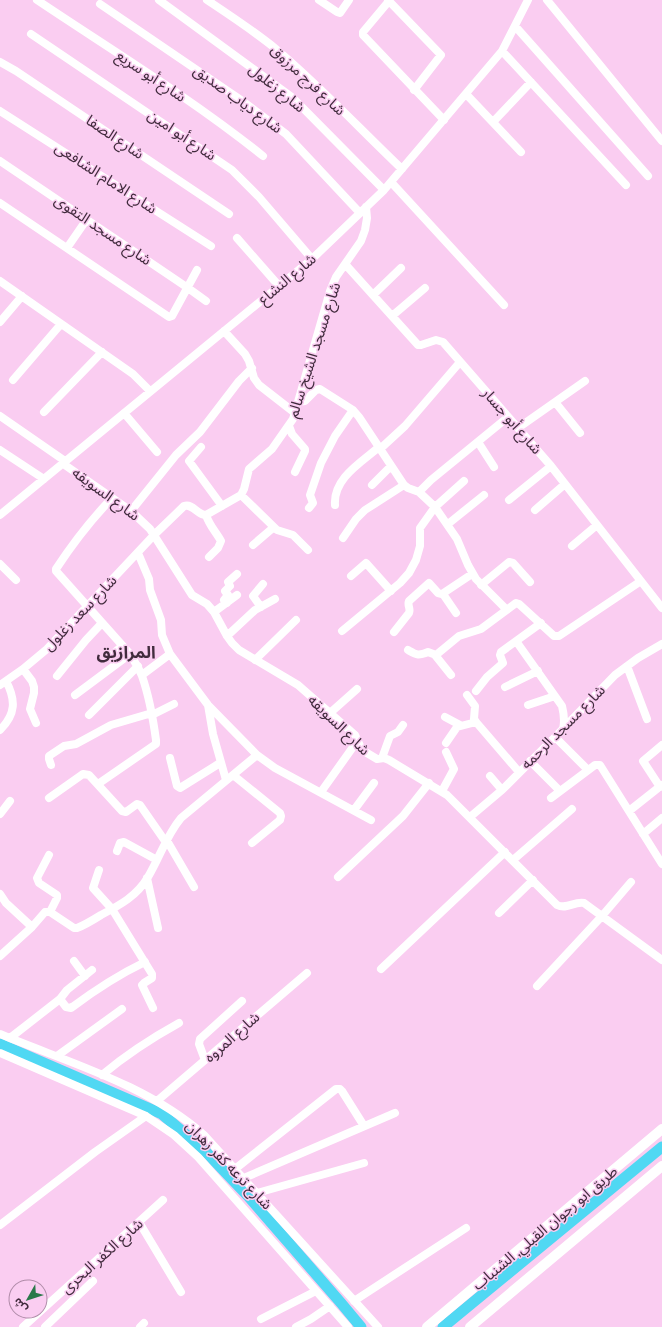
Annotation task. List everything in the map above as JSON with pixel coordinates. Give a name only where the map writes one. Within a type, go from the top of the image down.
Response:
[{"type":"street","name":"شارع أبو سريع","points":[[37,0],[203,111],[263,156]]},
{"type":"street","name":"شارع زغلول","points":[[159,0],[293,98],[384,190]]},
{"type":"street","name":"شارع فرج مرزوق","points":[[207,0],[242,23],[307,76],[402,169]]},
{"type":"street","points":[[318,0],[340,13],[349,0]]},
{"type":"street","name":"شارع النشاع","points":[[0,515],[312,259],[384,190],[502,51],[528,0]]},
{"type":"street","points":[[547,0],[662,141]]},
{"type":"street","points":[[414,90],[441,55],[389,1],[362,35],[414,90],[444,120]]},
{"type":"street","name":"شارع دياب صديق","points":[[100,4],[241,100],[286,134],[363,210]]},
{"type":"street","points":[[515,26],[648,176]]},
{"type":"street","name":"شارع أبو امين","points":[[31,34],[232,170],[259,196],[312,259]]},
{"type":"street","points":[[502,51],[626,185]]},
{"type":"street","name":"شارع الصفا","points":[[0,62],[23,75],[229,214]]},
{"type":"street","points":[[493,122],[531,82]]},
{"type":"street","points":[[466,94],[521,152]]},
{"type":"street","name":"شارع الامام الشافعى","points":[[0,111],[211,246]]},
{"type":"street","name":"شارع مسجد التقوى","points":[[0,161],[206,301]]},
{"type":"street","points":[[391,182],[504,305]]},
{"type":"street","points":[[0,203],[169,317],[172,316],[197,270]]},
{"type":"street","name":"شارع مسجد الشيخ سالم","points":[[241,495],[249,469],[272,449],[283,432],[289,426],[295,413],[330,291],[336,277],[361,241],[367,218],[363,210]]},
{"type":"street","points":[[68,248],[87,219]]},
{"type":"street","points":[[237,238],[279,286]]},
{"type":"street","name":"شارع أبو جسار","points":[[345,264],[418,344],[421,345],[434,340],[441,341],[551,466],[662,608]]},
{"type":"street","points":[[372,295],[401,268]]},
{"type":"street","points":[[0,281],[133,374],[150,391]]},
{"type":"street","points":[[392,316],[425,288]]},
{"type":"street","points":[[0,322],[22,296]]},
{"type":"street","points":[[13,380],[61,324]]},
{"type":"street","points":[[224,331],[245,354],[252,368],[254,378],[259,385],[295,413]]},
{"type":"street","points":[[44,412],[102,352]]},
{"type":"street","points":[[335,505],[336,492],[355,466],[406,426],[460,362]]},
{"type":"street","points":[[131,511],[169,463],[200,432],[239,381],[252,368]]},
{"type":"street","points":[[518,428],[586,381]]},
{"type":"street","points":[[298,402],[305,402],[316,390],[320,389],[353,410],[404,485],[419,492],[435,507],[457,539],[472,574],[481,585],[507,610]]},
{"type":"street","points":[[555,402],[580,433]]},
{"type":"street","points":[[309,508],[313,503],[310,495],[321,464],[335,436],[353,410]]},
{"type":"street","points":[[124,413],[157,452]]},
{"type":"street","name":"شارع السويقه","points":[[0,416],[144,521],[192,595],[196,599],[207,604],[214,612],[227,636],[239,650],[298,685],[355,735],[362,750],[375,759],[382,758],[389,760],[442,791],[470,817],[557,905],[565,907],[576,903],[584,903],[662,960]]},
{"type":"street","points":[[419,492],[431,480],[508,417]]},
{"type":"street","points":[[289,426],[292,434],[305,449],[295,472]]},
{"type":"street","points":[[478,442],[494,467]]},
{"type":"street","points":[[201,448],[189,461],[222,506]]},
{"type":"street","points":[[0,450],[44,479]]},
{"type":"street","points":[[372,485],[391,466]]},
{"type":"street","points":[[509,500],[551,466]]},
{"type":"street","points":[[342,631],[391,591],[410,573],[420,546],[420,528],[435,507],[464,481]]},
{"type":"street","points":[[535,510],[565,484]]},
{"type":"street","points":[[343,538],[356,519],[365,510],[404,485]]},
{"type":"street","points":[[154,535],[186,505],[191,506],[200,514],[206,515],[241,495],[279,532],[293,535],[308,550]]},
{"type":"street","points":[[448,524],[484,495]]},
{"type":"street","points":[[98,784],[156,744],[152,714],[142,675],[138,666],[130,654],[56,573],[56,568],[73,543],[92,519],[112,498]]},
{"type":"street","points":[[206,515],[208,522],[218,534],[221,542],[218,548],[209,557]]},
{"type":"street","points":[[572,546],[597,525]]},
{"type":"street","points":[[253,545],[274,527]]},
{"type":"street","name":"شارع سعد زغلول","points":[[3,683],[47,649],[154,535]]},
{"type":"street","points":[[138,553],[149,579],[150,590],[161,620],[162,635],[170,654],[208,705],[257,755],[275,768],[371,820]]},
{"type":"street","points":[[481,585],[509,562],[513,563],[530,582]]},
{"type":"street","points":[[351,576],[366,563],[391,591]]},
{"type":"street","points":[[0,564],[16,580]]},
{"type":"street","points":[[226,603],[225,599],[228,595],[225,592],[230,586],[228,582],[237,574]]},
{"type":"street","points":[[443,594],[472,574]]},
{"type":"street","points":[[435,655],[459,636],[480,629],[518,603],[553,635],[559,636],[641,581]]},
{"type":"street","points":[[394,632],[409,613],[409,602],[429,583],[438,593],[443,594],[456,613]]},
{"type":"street","points":[[261,607],[253,596],[263,584]]},
{"type":"street","points":[[214,612],[237,595]]},
{"type":"street","points":[[227,636],[255,610],[275,599]]},
{"type":"street","points":[[255,660],[296,620]]},
{"type":"street","points":[[57,676],[102,623]]},
{"type":"street","points":[[476,691],[490,674],[503,663],[500,655],[501,652],[540,623]]},
{"type":"street","points":[[516,642],[562,706],[564,714],[563,729]]},
{"type":"street","name":"شارع مسجد الرحمه","points":[[470,817],[502,790],[605,685],[626,666],[662,644]]},
{"type":"street","points":[[108,658],[122,646]]},
{"type":"street","points":[[408,650],[418,655],[428,652],[435,655],[451,675]]},
{"type":"street","points":[[75,695],[130,654]]},
{"type":"street","points":[[142,675],[170,654]]},
{"type":"street","points":[[89,715],[138,666]]},
{"type":"street","points":[[626,666],[647,719]]},
{"type":"street","points":[[23,669],[32,681],[34,687],[30,709],[36,723]]},
{"type":"street","points":[[505,687],[538,671]]},
{"type":"street","points":[[0,730],[7,724],[12,713],[14,702],[12,691],[3,683]]},
{"type":"street","points":[[330,713],[357,689]]},
{"type":"street","points":[[467,695],[475,706],[474,719],[476,722],[519,772]]},
{"type":"street","points":[[528,705],[555,696]]},
{"type":"street","points":[[51,765],[50,756],[64,746],[76,744],[111,725],[152,714],[174,704]]},
{"type":"street","points":[[208,705],[220,763],[230,777],[280,813],[281,816],[280,820],[252,843]]},
{"type":"street","points":[[445,717],[460,725]]},
{"type":"street","points":[[442,791],[454,769],[446,748],[455,729],[460,725],[476,722]]},
{"type":"street","points":[[382,758],[390,736],[398,732],[403,725]]},
{"type":"street","points":[[555,737],[588,770]]},
{"type":"street","points":[[321,792],[358,740]]},
{"type":"street","points":[[629,811],[661,786],[643,761],[662,745]]},
{"type":"street","points":[[0,956],[32,927],[44,913],[50,912],[74,928],[77,928],[132,897],[147,878],[157,860],[165,840],[181,818],[257,755]]},
{"type":"street","points":[[170,758],[177,786],[180,788],[220,763]]},
{"type":"street","points":[[530,762],[560,791]]},
{"type":"street","points":[[551,798],[596,764],[601,765],[662,864]]},
{"type":"street","points":[[49,798],[83,774],[91,776],[122,812],[126,812],[137,804],[140,805],[165,840],[194,886]]},
{"type":"street","points":[[490,776],[502,790]]},
{"type":"street","points":[[354,810],[374,783]]},
{"type":"street","points":[[338,877],[395,824],[429,783]]},
{"type":"street","points":[[0,814],[10,801]]},
{"type":"street","points":[[513,860],[572,809]]},
{"type":"street","points":[[643,834],[662,818]]},
{"type":"street","points":[[117,851],[120,843],[124,842],[157,860]]},
{"type":"street","points":[[380,969],[505,852]]},
{"type":"street","points":[[49,855],[36,878],[39,883],[57,895],[50,912]]},
{"type":"street","points":[[99,870],[93,888],[112,909],[152,976],[143,983],[142,987],[153,1008]]},
{"type":"street","points":[[147,878],[158,928]]},
{"type":"street","points":[[499,912],[533,880]]},
{"type":"street","points":[[537,986],[602,916],[631,882]]},
{"type":"street","points":[[0,894],[6,903],[32,927]]},
{"type":"street","points":[[74,961],[85,976]]},
{"type":"street","points":[[60,999],[66,1007],[71,1008],[94,990],[118,975],[144,962]]},
{"type":"street","points":[[10,1038],[60,999],[67,990],[92,970]]},
{"type":"street","name":"شارع المروه","points":[[157,1101],[307,973]]},
{"type":"street","points":[[205,1060],[199,1044],[200,1039],[242,1001]]},
{"type":"street","points":[[57,1056],[122,1009]]},
{"type":"street","points":[[102,1075],[126,1055],[151,1038],[179,1023]]},
{"type":"street","name":"شارع ترعه كفر زهران","points":[[0,1034],[102,1075],[157,1101],[174,1111],[194,1126],[244,1178],[378,1327]]},
{"type":"street","name":"شارع ترعه كفر زهران","points":[[2,1056],[146,1116],[174,1135],[198,1157],[348,1327]]},
{"type":"street","points":[[235,1169],[336,1089],[340,1089],[342,1091],[364,1126]]},
{"type":"street","points":[[244,1178],[395,1113]]},
{"type":"street","points":[[0,1225],[95,1152],[146,1116]]},
{"type":"street","name":"طريق ابو رجوان القبلي, الشنباب","points":[[428,1327],[662,1129]]},
{"type":"street","points":[[257,1193],[364,1163]]},
{"type":"street","name":"طريق ابو رجوان القبلي, الشنباب","points":[[470,1327],[662,1166]]},
{"type":"street","name":"شارع الكفر البحرى","points":[[23,1327],[163,1200]]},
{"type":"street","points":[[139,1222],[181,1292]]},
{"type":"street","points":[[354,1301],[466,1228]]},
{"type":"street","points":[[45,1327],[93,1281]]},
{"type":"street","points":[[261,1319],[316,1291]]},
{"type":"street","points":[[296,1327],[330,1306]]},
{"type":"waterway","points":[[0,1044],[162,1114],[207,1153],[248,1196],[361,1327]]},
{"type":"waterway","points":[[443,1327],[662,1147]]},
{"type":"district","name":"المرازيق","points":[[126,652]]}]
